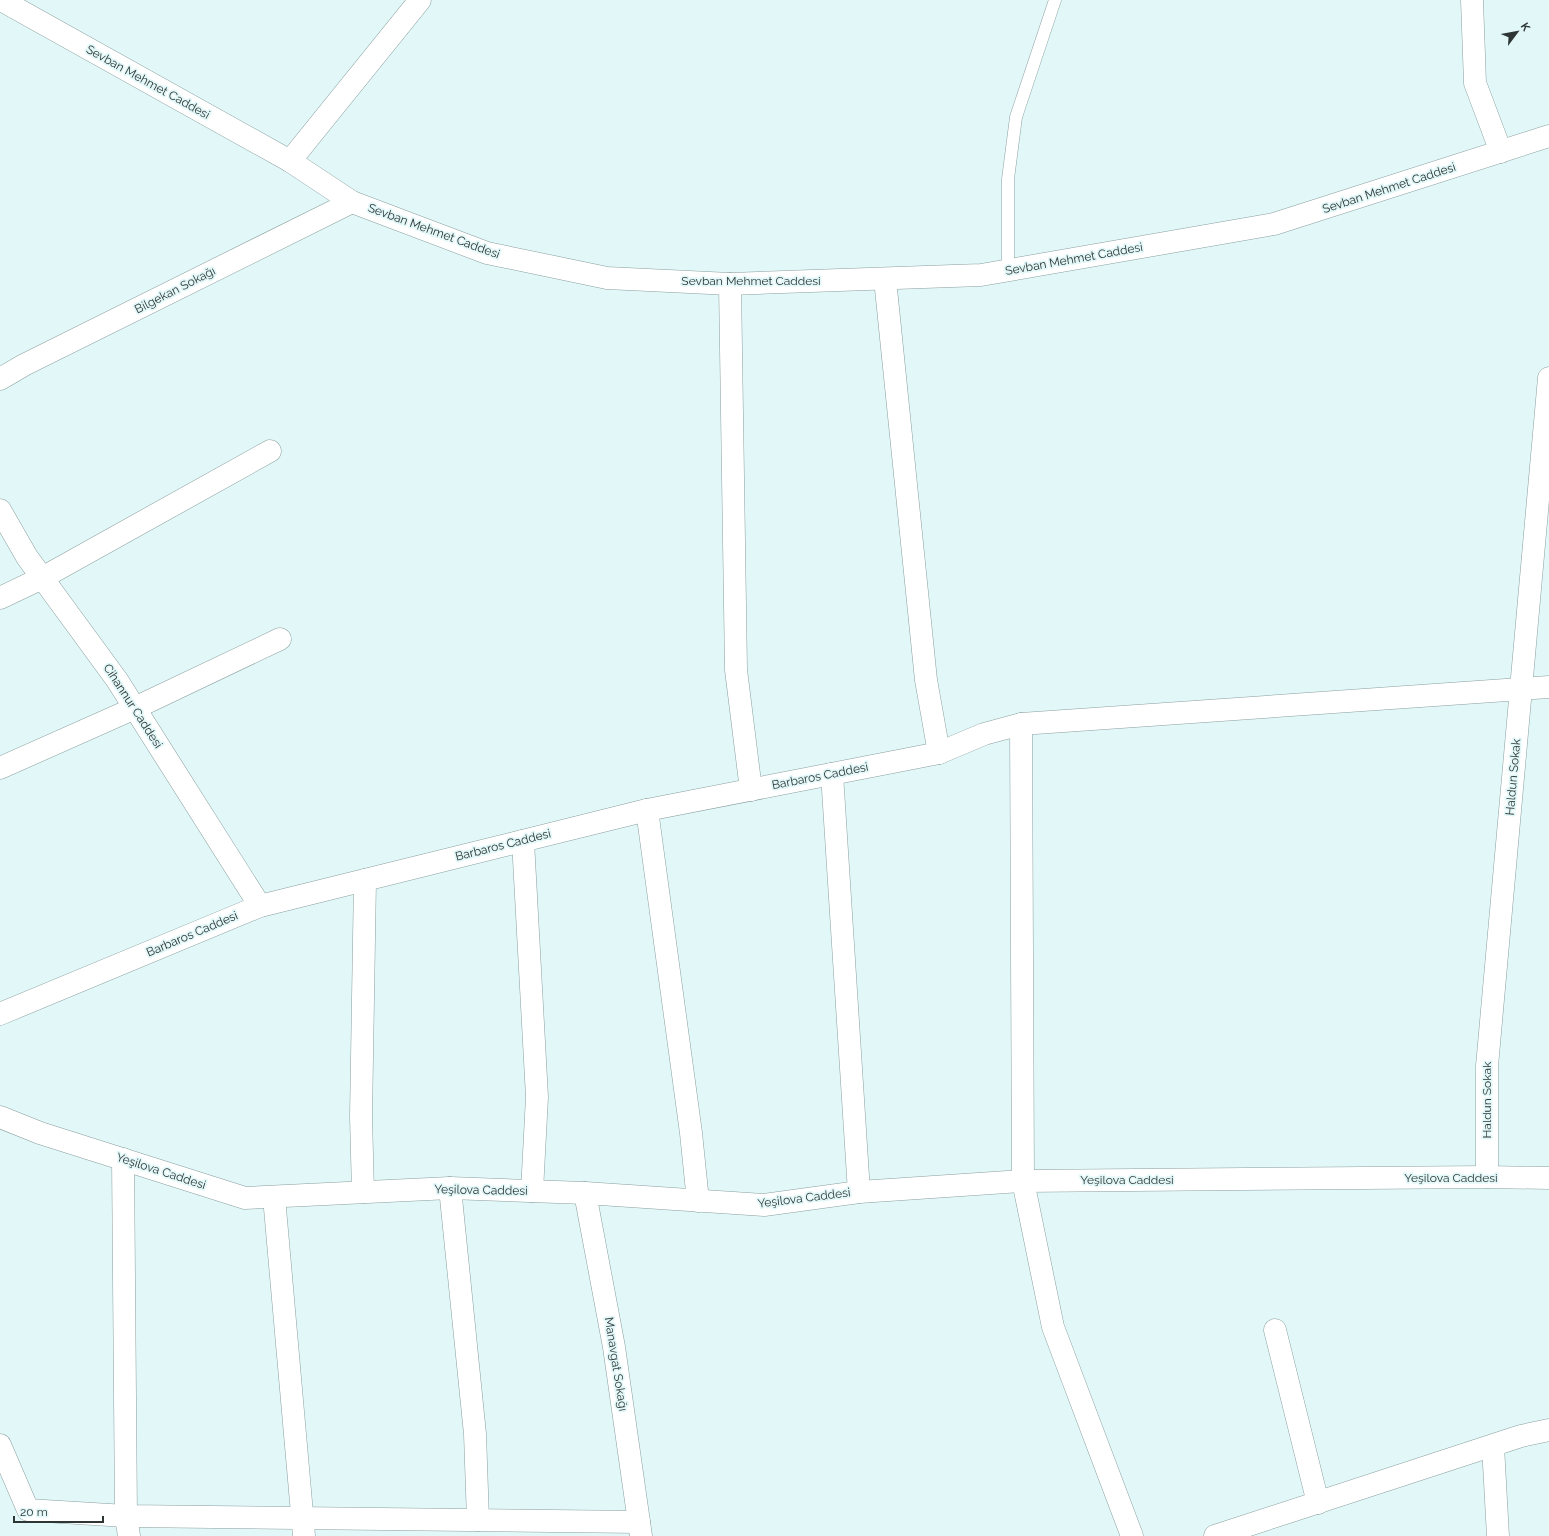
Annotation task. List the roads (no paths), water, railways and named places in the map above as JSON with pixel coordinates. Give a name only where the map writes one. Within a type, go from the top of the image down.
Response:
[{"type":"street","name":"Sevban Mehmet Caddesi","points":[[1,0],[290,161],[352,202],[488,253],[607,278],[730,284],[982,275],[1274,224],[1549,136]]},
{"type":"street","points":[[290,161],[420,0]]},
{"type":"street","points":[[1472,0],[1475,83],[1501,152]]},
{"type":"street","name":"Bilgekan Sokağı","points":[[0,379],[38,358],[352,202]]},
{"type":"street","points":[[885,279],[926,680],[939,753]]},
{"type":"street","points":[[730,284],[736,670],[751,790]]},
{"type":"street","name":"Haldun Sokak","points":[[1487,1177],[1487,1066],[1549,378]]},
{"type":"street","points":[[0,598],[42,578],[270,452]]},
{"type":"street","name":"Cihannur Caddesi","points":[[0,510],[27,557],[117,680],[260,906]]},
{"type":"street","points":[[0,768],[135,708],[280,639]]},
{"type":"street","name":"Barbaros Caddesi","points":[[0,1014],[260,906],[647,810],[939,753],[984,734],[1021,724],[1549,687]]},
{"type":"street","points":[[1021,724],[1022,1181],[1053,1327],[1132,1536]]},
{"type":"street","points":[[832,774],[858,1192]]},
{"type":"street","points":[[647,810],[691,1133],[698,1201]]},
{"type":"street","points":[[523,841],[537,1097],[532,1191]]},
{"type":"street","points":[[363,1192],[361,1117],[365,880]]},
{"type":"street","name":"Yeşilova Caddesi","points":[[0,1116],[40,1133],[245,1198],[450,1188],[586,1193],[764,1205],[858,1192],[1022,1181],[1487,1177],[1549,1178]]},
{"type":"street","points":[[123,1159],[128,1526]]},
{"type":"street","points":[[450,1188],[475,1434],[478,1520]]},
{"type":"street","name":"Manavgat Sokağı","points":[[586,1193],[614,1348],[640,1529]]},
{"type":"street","points":[[274,1197],[303,1527]]},
{"type":"street","points":[[1276,1330],[1318,1503]]},
{"type":"street","points":[[1215,1536],[1521,1436],[1549,1430]]},
{"type":"street","points":[[0,1446],[28,1510],[128,1526],[303,1527],[478,1520],[640,1529]]},
{"type":"street","points":[[1493,1446],[1498,1536]]},
{"type":"lane","points":[[1008,271],[1008,179],[1016,117],[1055,0]]}]
